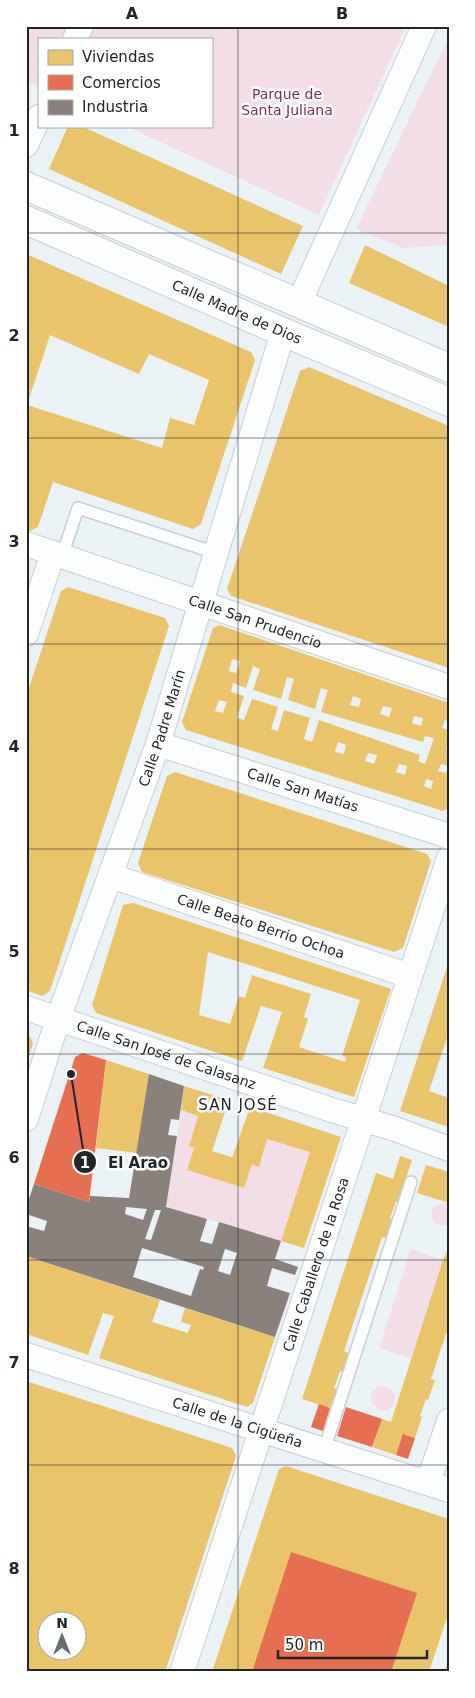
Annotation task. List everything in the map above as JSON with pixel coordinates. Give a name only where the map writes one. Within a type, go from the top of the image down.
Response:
[{"type":"main road","points":[[26,186],[449,368]]},
{"type":"main road","name":"Calle Madre de Dios","points":[[26,220],[449,402]]},
{"type":"street","points":[[75,38],[81,26]]},
{"type":"street","points":[[299,303],[424,26]]},
{"type":"street","points":[[26,145],[38,119]]},
{"type":"street","name":"Calle Padre Marín","points":[[26,1119],[58,1019],[158,744],[284,332]]},
{"type":"street","name":"Calle San Prudencio","points":[[26,544],[449,688]]},
{"type":"street","points":[[26,634],[58,555]]},
{"type":"street","name":"Calle San Matías","points":[[158,744],[449,836]]},
{"type":"street","name":"Calle Caballero de la Rosa","points":[[182,1672],[410,976],[444,890],[449,858]]},
{"type":"street","name":"Calle Beato Berrio Ochoa","points":[[111,876],[410,976]]},
{"type":"street","name":"Calle San José de Calasanz","points":[[26,1008],[363,1120],[423,1144],[449,1149]]},
{"type":"street","name":"Calle de la Cigüeña","points":[[26,1356],[438,1486]]},
{"type":"street","points":[[438,1486],[449,1421]]},
{"type":"lane","points":[[58,555],[78,508],[216,553]]},
{"type":"lane","points":[[324,1450],[411,1182]]},
{"type":"green space","name":"Parque de Santa Juliana","points":[[26,26],[406,26],[319,215],[129,128],[212,128],[212,38],[38,38],[38,87],[26,81]]},
{"type":"green space","points":[[449,37],[449,245],[404,248],[356,229]]},
{"type":"green space","points":[[181,1110],[198,1116],[189,1145],[194,1148],[187,1170],[244,1188],[252,1164],[259,1167],[267,1139],[310,1152],[281,1241],[166,1207]]},
{"type":"green space","points":[[438,1204],[449,1204],[449,1224],[437,1224],[433,1221],[432,1212]]},
{"type":"green space","points":[[411,1249],[443,1260],[411,1359],[379,1348]]},
{"type":"green space","points":[[383,1386],[391,1390],[395,1398],[391,1406],[383,1410],[375,1406],[371,1398],[375,1390]]},
{"type":"building: Viviendas","points":[[67,128],[85,128],[303,226],[281,274],[49,169]]},
{"type":"building: Viviendas","points":[[365,245],[449,286],[449,327],[349,283]]},
{"type":"building: Viviendas","points":[[26,254],[251,352],[255,360],[201,524],[193,529],[53,482],[38,527],[30,531],[26,530]],"holes":[[[50,335],[139,374],[149,354],[209,380],[194,425],[170,418],[162,448],[27,405]]]},
{"type":"building: Viviendas","points":[[309,367],[449,426],[449,668],[231,596],[227,589],[300,371]]},
{"type":"building: Viviendas","points":[[68,587],[165,618],[169,626],[50,991],[42,996],[26,990],[26,697],[61,591]]},
{"type":"building: Viviendas","points":[[219,625],[449,703],[449,721],[445,720],[442,728],[449,730],[449,741],[446,748],[449,749],[449,808],[443,811],[186,730],[182,722],[213,628]],"holes":[[[232,659],[240,661],[236,673],[229,671]],[[253,666],[260,669],[253,690],[281,699],[287,677],[294,679],[288,700],[315,709],[321,688],[328,690],[321,712],[423,742],[425,736],[434,738],[425,764],[418,761],[420,755],[319,720],[312,742],[304,739],[310,718],[284,710],[278,731],[271,729],[278,707],[252,699],[244,720],[237,718],[244,696],[231,692],[233,683],[246,688]],[[353,696],[361,699],[359,707],[350,705]],[[219,700],[227,702],[223,713],[215,711]],[[383,706],[392,708],[389,717],[380,714]],[[414,716],[423,718],[421,726],[412,723]],[[338,742],[346,745],[344,754],[335,752]],[[368,753],[377,755],[374,764],[365,761]],[[399,764],[407,766],[405,775],[396,772]],[[441,764],[448,766],[446,773],[438,771]],[[426,779],[433,781],[431,789],[424,786]]]},
{"type":"building: Viviendas","points":[[175,772],[427,854],[431,861],[403,948],[394,952],[142,872],[138,863],[167,776]]},
{"type":"building: Viviendas","points":[[133,903],[391,989],[354,1097],[263,1068],[282,1012],[261,1006],[242,1061],[96,1013],[92,1005],[123,905]],"holes":[[[208,952],[360,1000],[342,1056],[346,1057],[345,1062],[299,1047],[308,1019],[304,1017],[311,994],[252,975],[245,998],[239,996],[230,1024],[199,1015]]]},
{"type":"building: Viviendas","points":[[448,964],[449,1032],[429,1091],[449,1098],[449,1127],[400,1111]]},
{"type":"building: Viviendas","points":[[26,1034],[29,1035],[33,1043],[27,1063]]},
{"type":"building: Viviendas","points":[[106,1060],[149,1074],[137,1153],[96,1148]]},
{"type":"building: Viviendas","points":[[184,1086],[229,1100],[212,1151],[232,1158],[250,1107],[341,1137],[304,1248],[281,1241],[310,1152],[267,1139],[259,1167],[252,1164],[244,1188],[187,1170],[194,1148],[189,1146],[198,1116],[181,1110]]},
{"type":"building: Viviendas","points":[[400,1156],[412,1160],[398,1202],[396,1201],[390,1218],[393,1219],[386,1238],[382,1237],[344,1351],[349,1353],[334,1388],[337,1389],[330,1408],[302,1399],[376,1173],[393,1179]]},
{"type":"building: Viviendas","points":[[426,1165],[449,1172],[449,1203],[417,1193]]},
{"type":"building: Viviendas","points":[[449,1246],[449,1325],[431,1379],[435,1380],[420,1416],[422,1417],[415,1438],[403,1433],[396,1455],[372,1447],[382,1419],[391,1422]]},
{"type":"building: Viviendas","points":[[26,1256],[160,1300],[152,1322],[188,1333],[191,1325],[181,1322],[185,1308],[275,1337],[253,1403],[247,1407],[99,1358],[114,1316],[103,1313],[88,1355],[26,1334]]},
{"type":"building: Viviendas","points":[[26,1381],[232,1448],[236,1456],[165,1672],[26,1672]]},
{"type":"building: Viviendas","points":[[286,1466],[449,1519],[449,1611],[429,1672],[212,1672],[279,1469]]},
{"type":"building: Viviendas","points":[[448,1660],[449,1672],[445,1672]]},
{"type":"building: Comercios","points":[[83,1053],[106,1060],[89,1202],[34,1184],[75,1057]]},
{"type":"building: Comercios","points":[[319,1404],[330,1408],[323,1431],[311,1427]]},
{"type":"building: Comercios","points":[[346,1407],[382,1419],[372,1447],[337,1436]]},
{"type":"building: Comercios","points":[[403,1433],[415,1438],[408,1459],[396,1455]]},
{"type":"building: Comercios","points":[[291,1552],[417,1593],[391,1672],[252,1672]]},
{"type":"building: Industria","points":[[149,1074],[184,1086],[179,1120],[171,1119],[168,1135],[177,1136],[166,1207],[207,1219],[200,1241],[212,1244],[219,1222],[281,1241],[275,1259],[298,1267],[295,1275],[272,1268],[267,1286],[290,1293],[275,1337],[26,1256],[26,1226],[44,1231],[47,1221],[26,1214],[26,1208],[34,1184],[89,1202],[90,1196],[129,1198]],"holes":[[[126,1207],[147,1209],[143,1220],[125,1214]],[[155,1210],[161,1210],[151,1240],[145,1239]],[[142,1248],[204,1267],[203,1270],[200,1269],[191,1296],[133,1277]],[[225,1249],[237,1253],[230,1275],[218,1271]]]},
{"type":"place","name":"El Arao","points":[[71,1074]]},
{"type":"district","name":"SAN JOSÉ","points":[[238,1105]]}]
